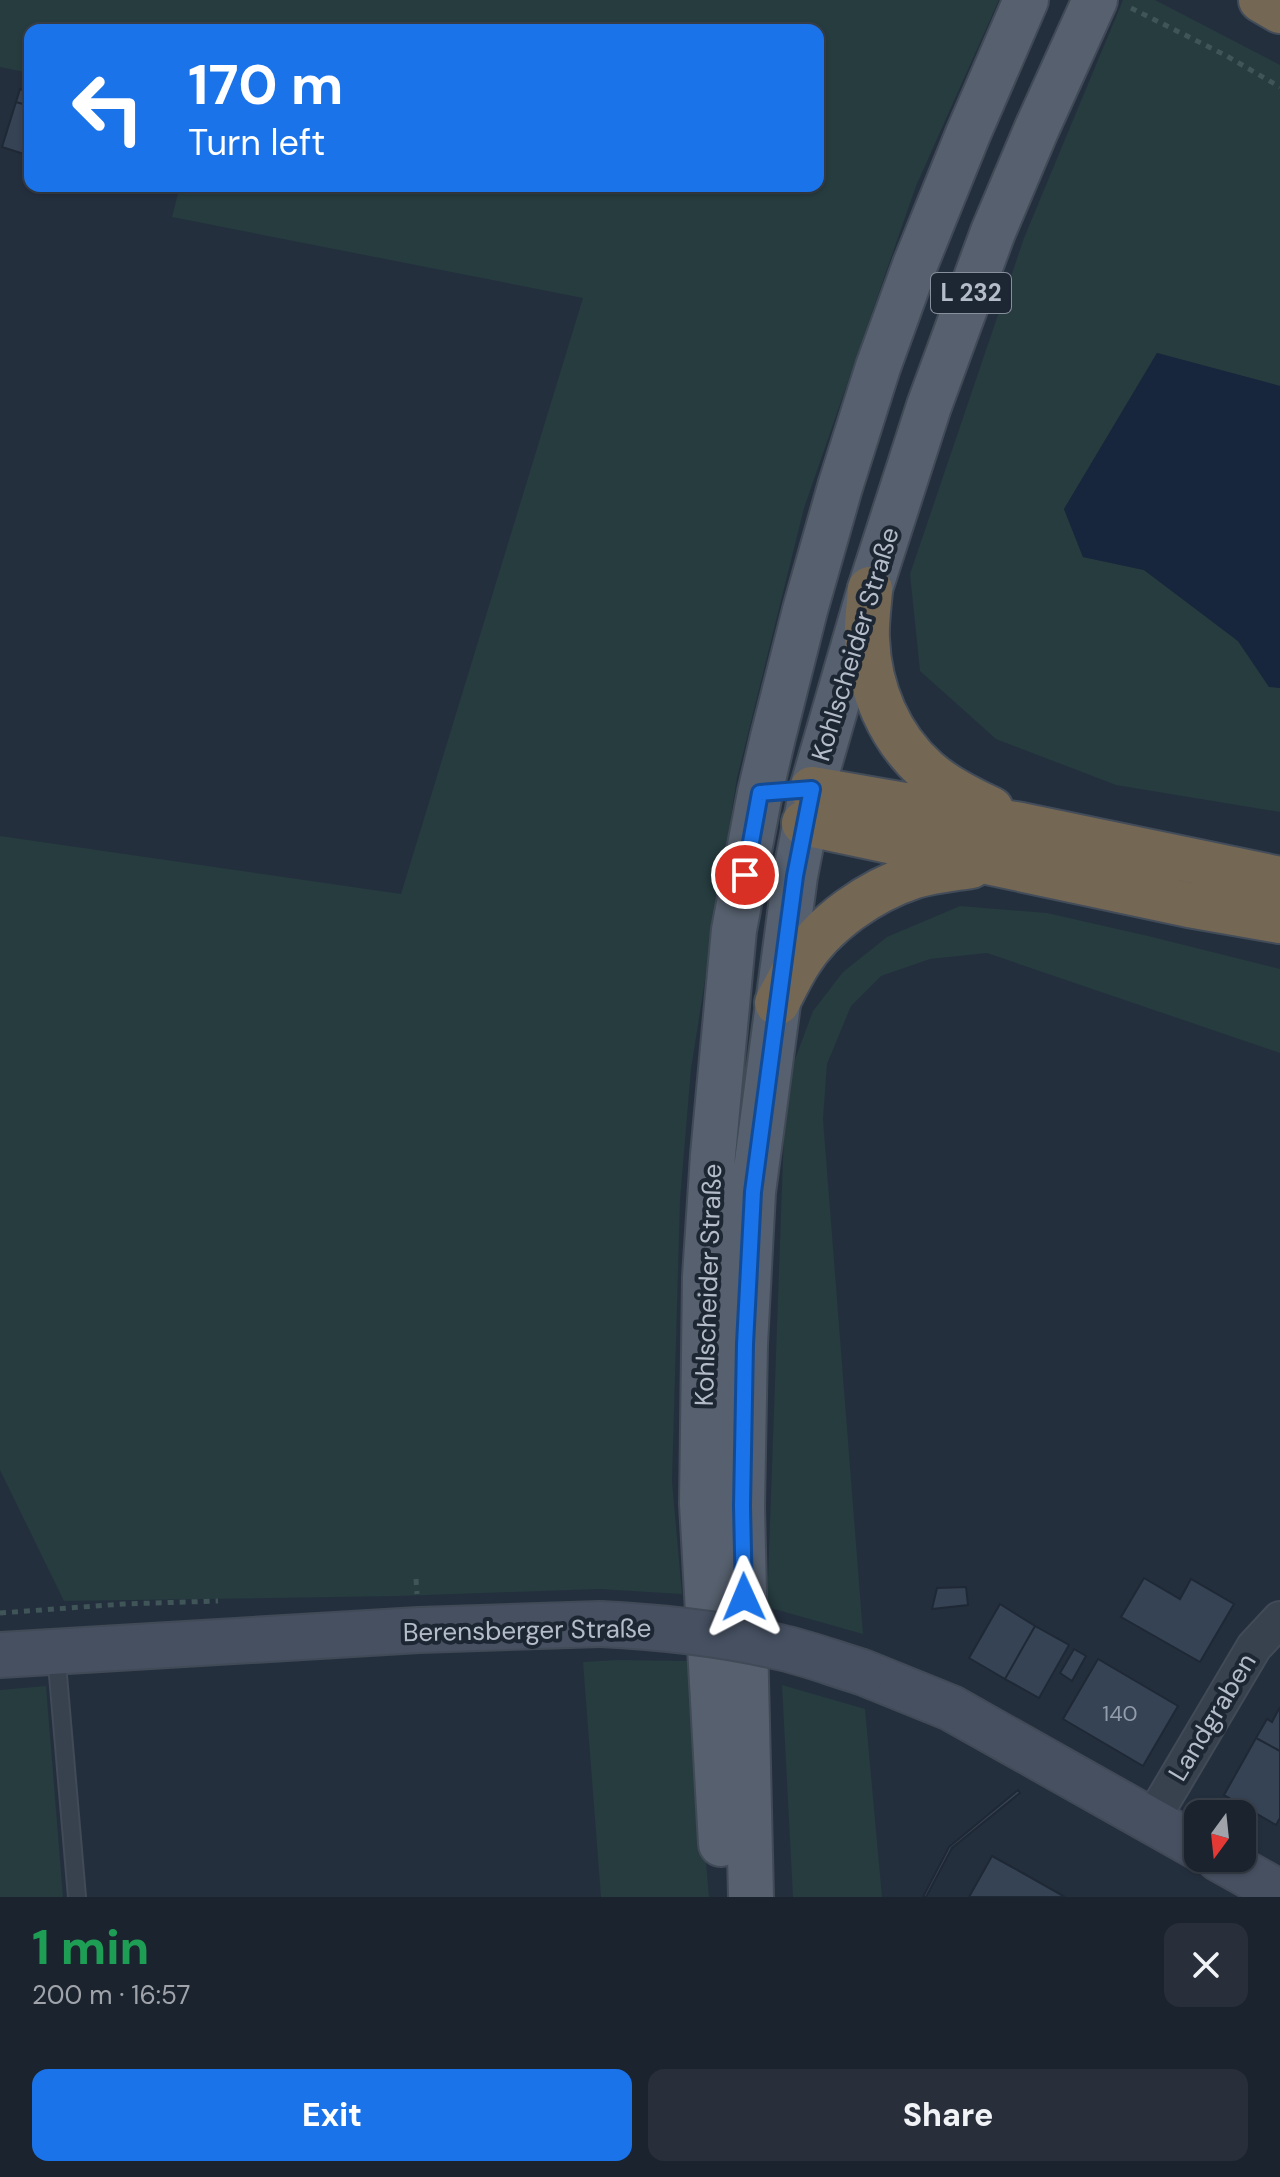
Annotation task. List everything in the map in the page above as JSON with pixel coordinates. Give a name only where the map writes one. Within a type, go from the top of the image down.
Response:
[{"type":"highway","points":[[1261,0],[1280,11]]},
{"type":"highway","points":[[870,589],[867,639],[874,688],[893,731],[928,772],[967,798],[1021,825]]},
{"type":"highway","points":[[808,806],[1021,825],[1280,879]]},
{"type":"highway","points":[[808,806],[992,862],[1189,905],[1280,921]]},
{"type":"highway","points":[[777,1003],[799,962],[817,940],[852,908],[915,876],[992,862]]},
{"type":"main road","name":"Kohlscheider Straße","points":[[723,1897],[702,1504],[705,1277],[734,930],[760,793],[805,610],[840,487],[878,367],[915,265],[1026,0]]},
{"type":"main road","name":"Kohlscheider Straße","points":[[751,1897],[742,1506],[745,1344],[753,1192],[777,1003],[808,806],[870,589],[929,406],[993,232],[1037,128],[1104,3]]},
{"type":"main road","points":[[760,793],[808,806]]},
{"type":"street","name":"Landgraben","points":[[1151,1821],[1254,1647],[1280,1619]]},
{"type":"street","name":"Berensberger Straße","points":[[0,1655],[419,1630],[600,1624],[720,1635],[780,1647],[862,1672],[951,1708],[1184,1839]]},
{"type":"street","points":[[1243,1872],[1280,1893]]},
{"type":"lane","points":[[56,1651],[77,1897]]},
{"type":"path","points":[[1104,3],[1225,55],[1280,87]]},
{"type":"green space","points":[[0,0],[999,0],[916,186],[804,508],[737,778],[691,1069],[680,1200],[672,1481],[682,1594],[599,1589],[398,1596],[64,1601],[0,1470],[0,836],[401,894],[583,298],[172,217],[178,192],[824,192],[824,24],[24,24],[24,72],[0,67]]},
{"type":"green space","points":[[1123,0],[1155,0],[1280,65],[1280,386],[1157,353],[1064,509],[1083,557],[1144,570],[1238,641],[1269,686],[1280,688],[1280,812],[1116,785],[996,739],[920,671],[910,574],[1024,238]]},
{"type":"green space","points":[[960,906],[1047,913],[1280,969],[1280,1053],[987,953],[930,959],[881,976],[851,1006],[827,1064],[823,1119],[863,1634],[767,1607],[784,1131],[791,1070],[813,1011],[843,972],[887,937]]},
{"type":"green space","points":[[689,1661],[709,1897],[601,1897],[583,1662]]},
{"type":"green space","points":[[782,1685],[865,1709],[882,1897],[793,1897]]},
{"type":"green space","points":[[46,1686],[63,1897],[0,1897],[0,1690]]},
{"type":"water","points":[[1157,353],[1280,386],[1280,688],[1269,687],[1238,641],[1144,570],[1083,557],[1064,509]]},
{"type":"building","points":[[20,89],[24,90],[24,104],[16,102]]},
{"type":"building","points":[[16,102],[24,104],[24,154],[2,147]]},
{"type":"building","points":[[1144,1578],[1180,1599],[1191,1579],[1234,1604],[1200,1662],[1121,1617]]},
{"type":"building","points":[[966,1587],[968,1605],[932,1609],[937,1588]]},
{"type":"building","points":[[1000,1604],[1035,1626],[1005,1679],[969,1658]]},
{"type":"building","points":[[1035,1626],[1069,1645],[1039,1698],[1005,1679]]},
{"type":"building","points":[[1074,1649],[1086,1656],[1072,1681],[1060,1673]]},
{"type":"building","points":[[1098,1659],[1178,1706],[1143,1766],[1063,1719]]},
{"type":"building","points":[[1280,1707],[1280,1751],[1256,1738],[1267,1719],[1272,1722]]},
{"type":"building","points":[[1256,1738],[1280,1751],[1280,1818],[1276,1825],[1256,1813],[1256,1800],[1233,1800],[1224,1795]]},
{"type":"building","points":[[1018,1790],[1020,1793],[952,1848],[926,1897],[923,1897],[949,1847]]},
{"type":"building","points":[[992,1856],[1012,1867],[1065,1897],[969,1897]]},
{"type":"route","points":[[744,1597],[745,1344],[753,1192],[795,876],[812,789],[760,793],[745,875]]}]
